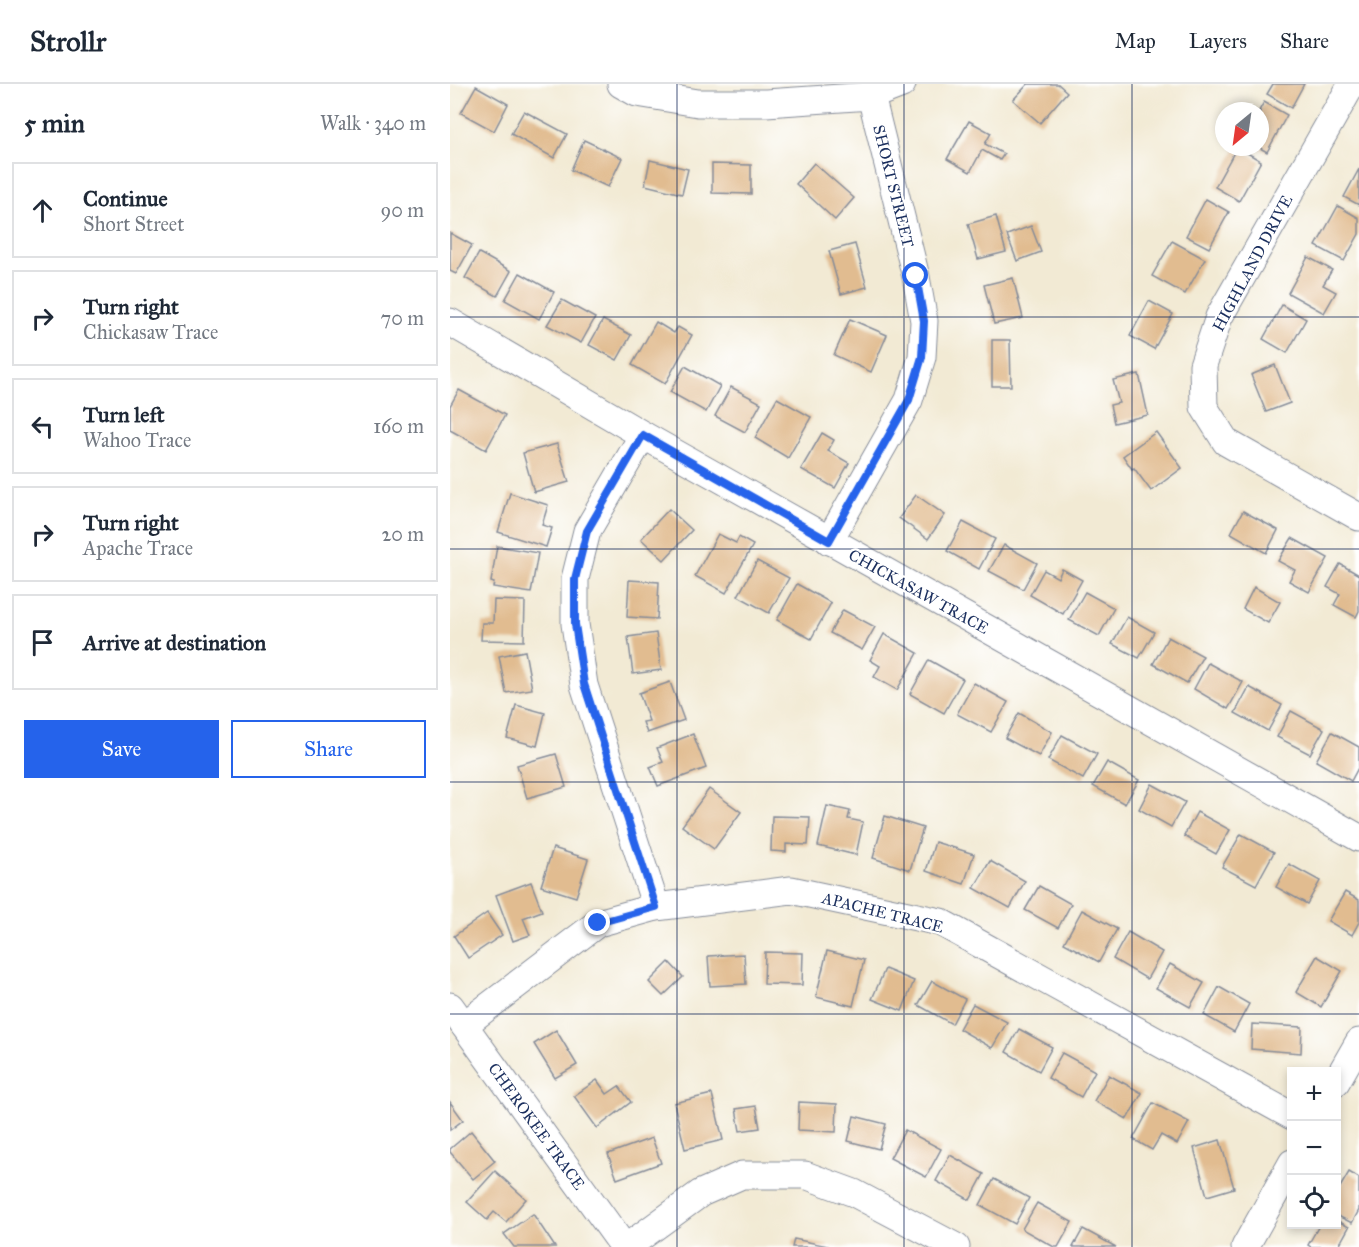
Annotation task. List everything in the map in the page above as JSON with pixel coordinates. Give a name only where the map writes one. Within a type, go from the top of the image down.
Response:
[{"type":"street","points":[[621,84],[637,93],[698,103],[766,103],[871,96],[902,84]]},
{"type":"street","name":"HIGHLAND DRIVE","points":[[1352,84],[1219,317],[1203,365],[1204,407],[1226,442],[1359,517]]},
{"type":"street","name":"SHORT STREET","points":[[829,541],[909,400],[922,357],[924,321],[916,276],[871,96]]},
{"type":"street","name":"CHICKASAW TRACE","points":[[450,322],[829,541],[1359,838]]},
{"type":"street","points":[[643,435],[587,531],[575,579],[575,624],[584,684],[656,907]]},
{"type":"street","name":"APACHE TRACE","points":[[457,1016],[598,923],[656,907],[791,890],[940,922],[1287,1113]]},
{"type":"street","name":"CHEROKEE TRACE","points":[[457,1016],[626,1247]]},
{"type":"street","points":[[1341,1073],[1359,1042]]},
{"type":"street","points":[[1245,1247],[1287,1172]]},
{"type":"street","points":[[626,1247],[701,1193],[742,1175],[805,1175],[854,1193],[956,1247]]},
{"type":"building","points":[[1028,84],[1058,84],[1067,92],[1040,123],[1013,100]]},
{"type":"building","points":[[1273,84],[1304,84],[1291,108],[1267,94]]},
{"type":"building","points":[[476,86],[508,104],[494,131],[461,113]]},
{"type":"building","points":[[1269,105],[1287,115],[1269,148]]},
{"type":"building","points":[[524,111],[567,134],[554,158],[511,134]]},
{"type":"building","points":[[969,121],[991,133],[985,144],[1004,154],[1000,160],[982,150],[970,172],[947,159]]},
{"type":"building","points":[[584,140],[622,158],[608,187],[571,170]]},
{"type":"building","points":[[1232,156],[1252,156],[1261,161],[1239,201],[1215,187]]},
{"type":"building","points":[[650,160],[688,169],[682,194],[645,185]]},
{"type":"building","points":[[814,163],[854,198],[835,220],[796,184]]},
{"type":"building","points":[[712,164],[751,165],[751,194],[712,193]]},
{"type":"building","points":[[1359,169],[1359,205],[1344,197]]},
{"type":"building","points":[[1206,199],[1229,212],[1209,248],[1186,236]]},
{"type":"building","points":[[1338,206],[1359,218],[1359,234],[1344,261],[1316,246]]},
{"type":"building","points":[[996,216],[1006,252],[978,259],[968,224]]},
{"type":"building","points":[[1031,226],[1041,252],[1017,261],[1007,235]]},
{"type":"building","points":[[450,233],[472,245],[456,274],[450,271]]},
{"type":"building","points":[[1172,241],[1205,259],[1185,294],[1152,276]]},
{"type":"building","points":[[855,244],[867,287],[841,294],[829,251]]},
{"type":"building","points":[[479,253],[511,271],[497,296],[465,278]]},
{"type":"building","points":[[1308,257],[1332,270],[1323,285],[1336,292],[1324,313],[1288,293]]},
{"type":"building","points":[[520,273],[554,292],[539,319],[505,300]]},
{"type":"building","points":[[1013,278],[1023,318],[994,324],[984,285]]},
{"type":"building","points":[[562,300],[595,318],[581,343],[547,325]]},
{"type":"building","points":[[1149,301],[1173,314],[1154,349],[1130,336]]},
{"type":"building","points":[[1282,305],[1306,319],[1287,353],[1263,339]]},
{"type":"building","points":[[850,319],[887,335],[871,372],[834,355]]},
{"type":"building","points":[[603,320],[631,335],[617,360],[589,345]]},
{"type":"building","points":[[656,322],[674,333],[678,327],[692,335],[665,384],[632,365]]},
{"type":"building","points":[[992,340],[1010,340],[1011,386],[992,386]]},
{"type":"building","points":[[1275,365],[1290,403],[1266,412],[1251,375]]},
{"type":"building","points":[[685,366],[720,386],[706,412],[670,392]]},
{"type":"building","points":[[1139,374],[1148,415],[1114,423],[1110,405],[1119,403],[1113,380]]},
{"type":"building","points":[[731,387],[761,403],[745,432],[715,416]]},
{"type":"building","points":[[459,390],[505,415],[486,450],[450,430],[450,406]]},
{"type":"building","points":[[777,398],[811,417],[788,458],[755,438]]},
{"type":"building","points":[[1156,432],[1182,468],[1151,491],[1123,456]]},
{"type":"building","points":[[822,433],[834,440],[828,451],[849,463],[835,488],[801,469]]},
{"type":"building","points":[[557,444],[569,482],[534,492],[523,453]]},
{"type":"building","points":[[510,493],[548,505],[542,525],[552,528],[546,547],[498,532]]},
{"type":"building","points":[[916,495],[945,515],[928,539],[899,518]]},
{"type":"building","points":[[669,509],[692,530],[664,560],[641,539]]},
{"type":"building","points":[[1243,511],[1278,530],[1266,553],[1231,533]]},
{"type":"building","points":[[963,522],[995,539],[979,569],[947,551]]},
{"type":"building","points":[[718,534],[736,543],[739,537],[753,545],[726,593],[695,576]]},
{"type":"building","points":[[1292,538],[1328,558],[1309,592],[1289,581],[1295,570],[1278,561]]},
{"type":"building","points":[[1004,545],[1037,563],[1023,589],[989,571]]},
{"type":"building","points":[[497,546],[538,553],[531,593],[493,587],[494,583],[491,582]]},
{"type":"building","points":[[757,561],[789,578],[769,613],[738,596]]},
{"type":"building","points":[[1340,564],[1359,575],[1359,611],[1356,617],[1334,605],[1340,594],[1327,587]]},
{"type":"building","points":[[1062,569],[1082,580],[1063,614],[1030,595],[1044,570],[1058,578]]},
{"type":"building","points":[[629,580],[659,582],[657,619],[627,617]]},
{"type":"building","points":[[797,584],[831,603],[811,639],[777,620]]},
{"type":"building","points":[[1254,587],[1280,602],[1268,623],[1243,609]]},
{"type":"building","points":[[1085,592],[1114,608],[1099,636],[1069,620]]},
{"type":"building","points":[[494,600],[525,601],[524,641],[481,640],[482,623],[493,623]]},
{"type":"building","points":[[843,610],[875,627],[862,650],[830,633]]},
{"type":"building","points":[[1127,617],[1154,632],[1139,658],[1112,644]]},
{"type":"building","points":[[656,633],[661,670],[633,674],[628,637]]},
{"type":"building","points":[[884,634],[918,653],[897,690],[874,677],[880,666],[870,660]]},
{"type":"building","points":[[1168,637],[1203,656],[1187,683],[1153,664]]},
{"type":"building","points":[[525,651],[532,689],[506,693],[499,656]]},
{"type":"building","points":[[929,660],[963,679],[944,713],[910,694]]},
{"type":"building","points":[[1208,663],[1243,682],[1228,709],[1194,689]]},
{"type":"building","points":[[670,682],[684,720],[647,733],[643,722],[649,721],[639,693]]},
{"type":"building","points":[[974,683],[1008,702],[991,732],[957,714]]},
{"type":"building","points":[[1249,687],[1282,705],[1268,731],[1235,713]]},
{"type":"building","points":[[516,705],[545,713],[537,746],[507,738]]},
{"type":"building","points":[[1291,711],[1324,729],[1310,754],[1277,737]]},
{"type":"building","points":[[1019,713],[1052,732],[1039,756],[1005,738]]},
{"type":"building","points":[[1332,732],[1359,747],[1359,766],[1351,781],[1316,761]]},
{"type":"building","points":[[693,734],[706,768],[658,786],[650,767],[663,762],[657,748]]},
{"type":"building","points":[[1062,735],[1097,754],[1083,779],[1048,760]]},
{"type":"building","points":[[556,754],[566,787],[527,798],[517,765]]},
{"type":"building","points":[[1107,762],[1139,780],[1125,804],[1093,786]]},
{"type":"building","points":[[1152,784],[1185,802],[1171,827],[1139,809]]},
{"type":"building","points":[[709,789],[741,812],[714,849],[682,826]]},
{"type":"building","points":[[827,806],[850,811],[848,819],[863,822],[856,855],[818,846]]},
{"type":"building","points":[[1197,812],[1230,830],[1216,854],[1184,836]]},
{"type":"building","points":[[772,816],[810,817],[808,845],[786,844],[786,852],[771,851]]},
{"type":"building","points":[[885,816],[923,828],[910,870],[873,858]]},
{"type":"building","points":[[1241,834],[1274,852],[1256,885],[1222,867]]},
{"type":"building","points":[[935,842],[974,854],[964,884],[926,871]]},
{"type":"building","points":[[553,848],[588,859],[576,897],[541,886]]},
{"type":"building","points":[[990,861],[1025,881],[1010,908],[974,888]]},
{"type":"building","points":[[1289,864],[1320,881],[1307,904],[1276,887]]},
{"type":"building","points":[[531,882],[542,911],[523,918],[530,935],[513,941],[496,895]]},
{"type":"building","points":[[1039,886],[1071,904],[1058,928],[1025,910]]},
{"type":"building","points":[[1345,892],[1359,900],[1359,922],[1352,935],[1328,921]]},
{"type":"building","points":[[1082,910],[1117,929],[1099,962],[1064,943]]},
{"type":"building","points":[[487,913],[502,935],[468,958],[454,936]]},
{"type":"building","points":[[1128,932],[1162,952],[1147,979],[1113,959]]},
{"type":"building","points":[[827,951],[864,960],[853,1006],[816,997]]},
{"type":"building","points":[[765,952],[803,953],[802,985],[764,984]]},
{"type":"building","points":[[744,954],[746,984],[710,986],[708,956]]},
{"type":"building","points":[[1317,956],[1342,971],[1321,1007],[1296,992]]},
{"type":"building","points":[[669,962],[683,977],[663,996],[649,982]]},
{"type":"building","points":[[1170,964],[1204,983],[1190,1007],[1156,988]]},
{"type":"building","points":[[885,969],[914,981],[902,1011],[872,999]]},
{"type":"building","points":[[932,981],[965,999],[952,1024],[918,1005]]},
{"type":"building","points":[[1219,987],[1249,1004],[1234,1032],[1204,1015]]},
{"type":"building","points":[[973,1004],[1007,1022],[992,1048],[959,1029]]},
{"type":"building","points":[[1252,1024],[1302,1027],[1301,1053],[1251,1049]]},
{"type":"building","points":[[1019,1029],[1052,1047],[1039,1071],[1006,1052]]},
{"type":"building","points":[[556,1030],[577,1065],[555,1078],[534,1044]]},
{"type":"building","points":[[1062,1053],[1095,1071],[1081,1097],[1048,1078]]},
{"type":"building","points":[[1109,1075],[1142,1093],[1127,1119],[1094,1101]]},
{"type":"building","points":[[597,1080],[607,1094],[619,1086],[631,1102],[597,1128],[574,1096]]},
{"type":"building","points":[[712,1094],[723,1140],[685,1149],[674,1103]]},
{"type":"building","points":[[450,1102],[463,1120],[450,1130]]},
{"type":"building","points":[[799,1102],[837,1104],[836,1132],[798,1130]]},
{"type":"building","points":[[1153,1103],[1189,1122],[1177,1144],[1161,1135],[1152,1150],[1133,1139]]},
{"type":"building","points":[[756,1106],[760,1128],[740,1131],[736,1109]]},
{"type":"building","points":[[854,1116],[886,1124],[879,1149],[848,1141]]},
{"type":"building","points":[[905,1130],[941,1149],[926,1177],[890,1158]]},
{"type":"building","points":[[471,1131],[495,1161],[473,1179],[450,1152],[450,1149]]},
{"type":"building","points":[[652,1138],[661,1163],[617,1179],[608,1154]]},
{"type":"building","points":[[1220,1140],[1234,1188],[1207,1196],[1194,1148]]},
{"type":"building","points":[[950,1155],[984,1174],[970,1200],[936,1181]]},
{"type":"building","points":[[495,1171],[526,1199],[506,1222],[494,1212],[487,1220],[467,1202]]},
{"type":"building","points":[[1349,1172],[1359,1178],[1359,1210],[1352,1223],[1341,1218],[1341,1186]]},
{"type":"building","points":[[994,1179],[1029,1198],[1015,1224],[980,1205]]},
{"type":"building","points":[[1037,1203],[1072,1222],[1058,1247],[1022,1229]]},
{"type":"building","points":[[533,1214],[555,1247],[514,1247],[504,1234]]},
{"type":"building","points":[[1341,1223],[1349,1227],[1338,1247],[1308,1245],[1317,1229],[1341,1229]]},
{"type":"building","points":[[1083,1229],[1116,1247],[1073,1247]]},
{"type":"building","points":[[794,1239],[828,1246],[828,1247],[792,1247]]},
{"type":"route","points":[[598,923],[656,907],[584,684],[575,624],[575,579],[587,531],[643,435],[829,541],[909,400],[922,357],[924,321],[916,276]]}]
